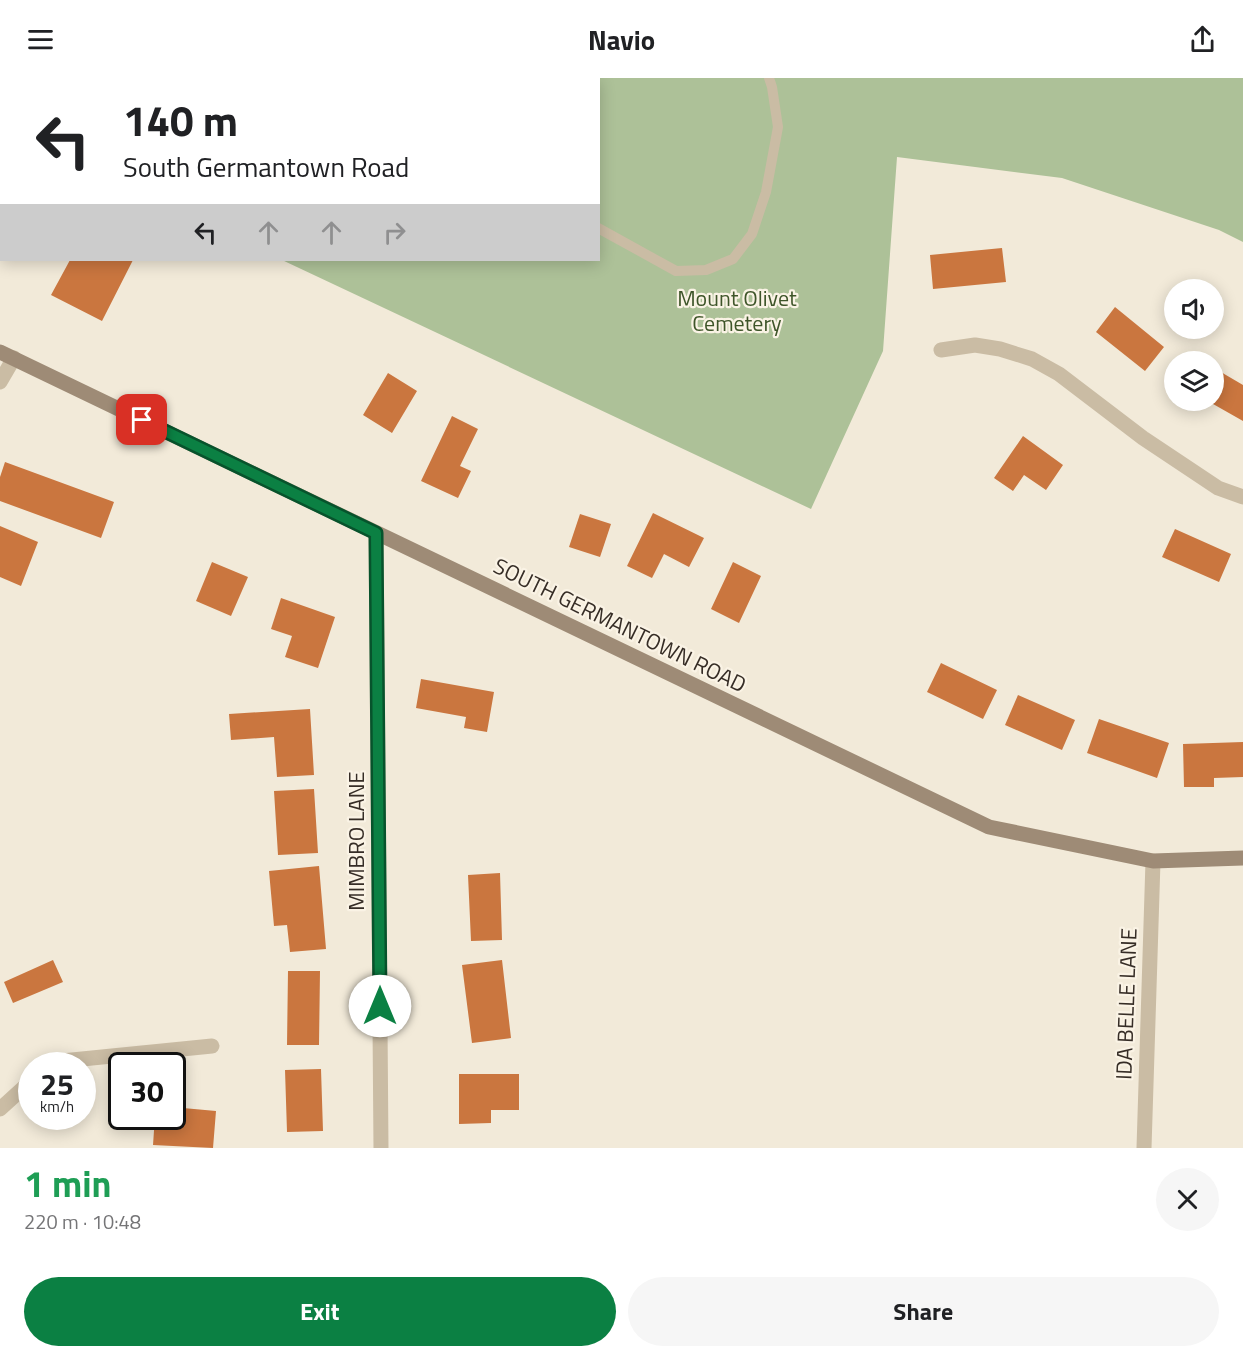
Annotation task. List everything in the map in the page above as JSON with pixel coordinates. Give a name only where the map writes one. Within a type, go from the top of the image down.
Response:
[{"type":"main road","name":"SOUTH GERMANTOWN ROAD","points":[[7,355],[989,827],[1153,861],[1243,858]]},
{"type":"street","points":[[940,350],[975,345],[1000,349],[1032,359],[1059,374],[1143,438],[1218,488],[1243,497]]},
{"type":"street","points":[[0,382],[7,355]]},
{"type":"street","name":"MIMBRO LANE","points":[[376,533],[381,1148]]},
{"type":"street","name":"IDA BELLE LANE","points":[[1144,1148],[1153,861]]},
{"type":"street","points":[[96,1057],[212,1046]]},
{"type":"street","points":[[0,1109],[18,1093]]},
{"type":"lane","points":[[600,229],[676,271],[706,270],[733,259],[752,234],[766,192],[778,127],[769,78]]},
{"type":"green space","name":"Mount Olivet Cemetery","points":[[600,78],[1243,78],[1243,242],[1219,230],[1062,178],[897,157],[883,351],[811,509],[284,261],[600,261]]},
{"type":"building","points":[[1002,248],[1006,282],[933,289],[930,255]]},
{"type":"building","points":[[69,261],[132,261],[102,321],[51,295]]},
{"type":"building","points":[[1115,307],[1164,347],[1145,371],[1096,332]]},
{"type":"building","points":[[388,373],[417,391],[392,433],[363,415]]},
{"type":"building","points":[[1224,374],[1243,385],[1243,421],[1224,410]]},
{"type":"building","points":[[452,416],[478,429],[460,466],[471,471],[458,498],[421,481]]},
{"type":"building","points":[[1023,436],[1063,465],[1046,490],[1024,475],[1013,491],[994,478]]},
{"type":"building","points":[[5,462],[114,502],[101,538],[0,501],[0,477]]},
{"type":"building","points":[[653,513],[704,538],[689,567],[664,554],[652,578],[627,566]]},
{"type":"building","points":[[580,514],[611,524],[600,557],[569,547]]},
{"type":"building","points":[[0,526],[38,542],[21,586],[0,577]]},
{"type":"building","points":[[1175,529],[1231,554],[1219,582],[1162,557]]},
{"type":"building","points":[[212,562],[248,577],[231,616],[196,601]]},
{"type":"building","points":[[733,562],[761,576],[739,623],[711,609]]},
{"type":"building","points":[[281,598],[335,617],[318,668],[285,657],[292,636],[271,629]]},
{"type":"building","points":[[941,663],[997,690],[983,719],[927,692]]},
{"type":"building","points":[[421,679],[494,692],[487,732],[464,728],[466,717],[416,708]]},
{"type":"building","points":[[1018,695],[1075,720],[1062,750],[1005,725]]},
{"type":"building","points":[[310,709],[314,775],[277,777],[274,737],[231,740],[229,714]]},
{"type":"building","points":[[1099,719],[1169,743],[1157,778],[1087,753]]},
{"type":"building","points":[[1243,742],[1243,777],[1214,778],[1214,787],[1184,787],[1183,744]]},
{"type":"building","points":[[314,789],[318,853],[278,855],[274,791]]},
{"type":"building","points":[[319,866],[326,949],[290,952],[287,925],[274,926],[269,871]]},
{"type":"building","points":[[500,873],[502,940],[471,941],[468,875]]},
{"type":"building","points":[[53,960],[63,982],[13,1003],[4,982]]},
{"type":"building","points":[[502,960],[511,1038],[472,1043],[462,965]]},
{"type":"building","points":[[288,971],[320,971],[319,1045],[287,1045]]},
{"type":"building","points":[[321,1069],[323,1131],[287,1132],[285,1070]]},
{"type":"building","points":[[459,1074],[519,1074],[519,1110],[491,1110],[491,1123],[459,1124]]},
{"type":"building","points":[[186,1108],[216,1111],[213,1148],[153,1145],[154,1130],[186,1130]]},
{"type":"route","points":[[142,420],[376,533],[380,1006]]}]
